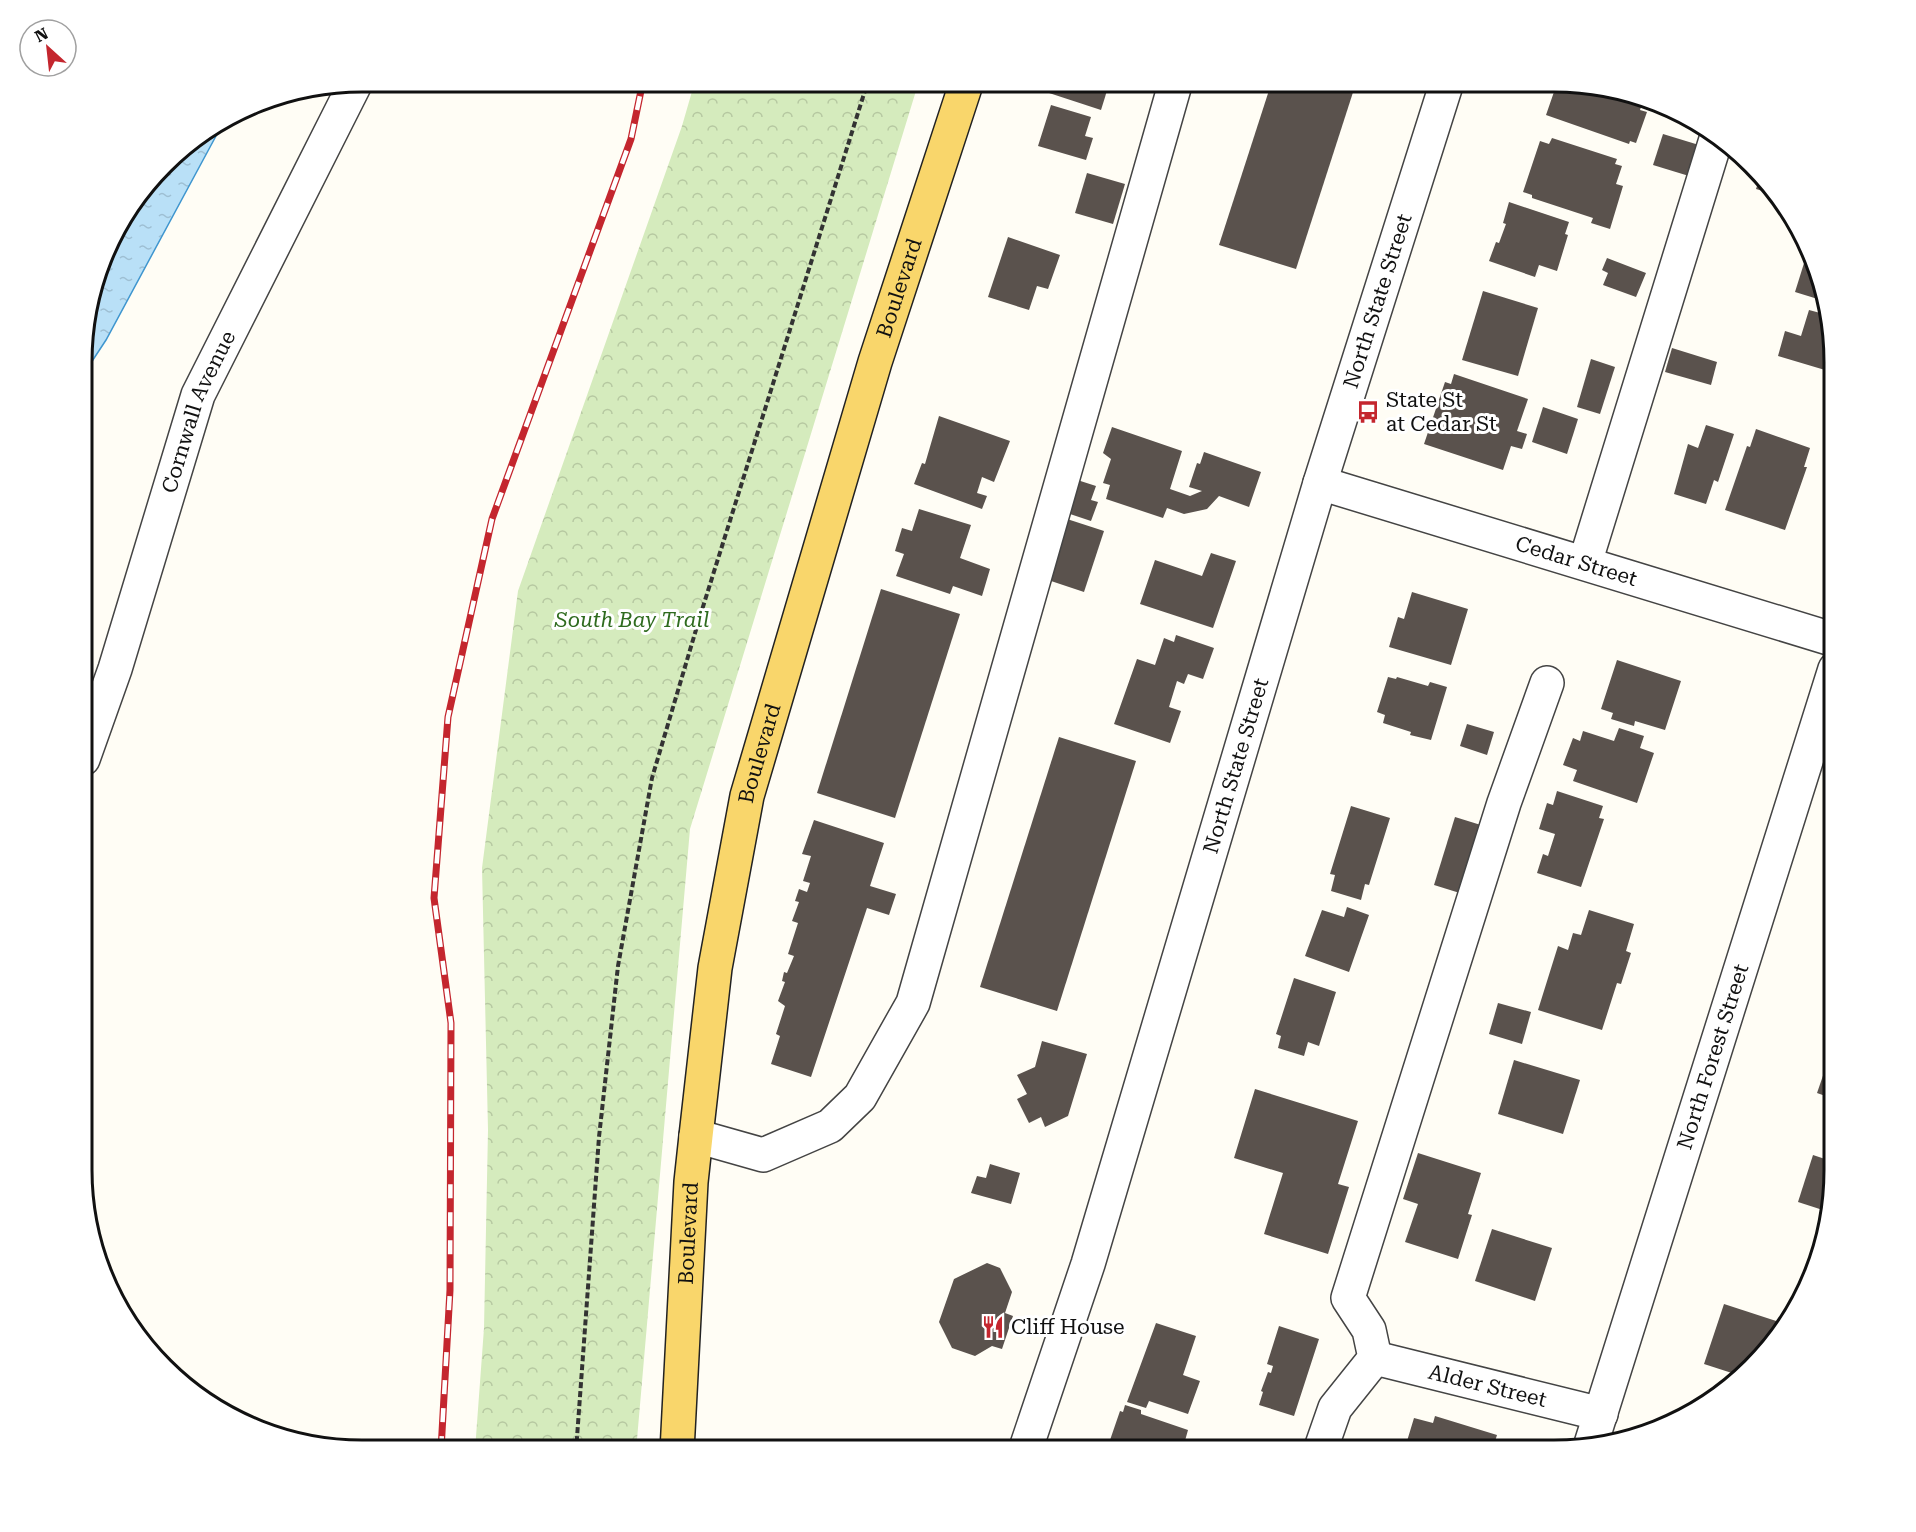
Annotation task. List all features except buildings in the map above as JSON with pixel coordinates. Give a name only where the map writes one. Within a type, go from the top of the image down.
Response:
[{"type":"main road","name":"Boulevard","points":[[678,1440],[691,1182],[714,968],[747,796],[874,362],[963,92]]},
{"type":"street","name":"Cornwall Avenue","points":[[92,732],[115,669],[198,395],[351,92]]},
{"type":"street","points":[[696,1136],[763,1155],[830,1126],[860,1097],[913,1003],[1173,92]]},
{"type":"street","name":"North State Street","points":[[1029,1440],[1088,1264],[1320,483],[1444,92]]},
{"type":"street","points":[[1585,563],[1715,144]]},
{"type":"street","name":"Cedar Street","points":[[1320,483],[1825,637]]},
{"type":"street","points":[[1324,1440],[1335,1408],[1375,1358],[1369,1330],[1347,1298],[1503,803],[1546,683]]},
{"type":"street","name":"North Forest Street","points":[[1596,1429],[1825,701]]},
{"type":"street","name":"Alder Street","points":[[1375,1358],[1596,1429]]},
{"type":"path","points":[[577,1440],[598,1137],[618,966],[652,778],[865,92]]},
{"type":"green space","name":"South Bay Trail","points":[[692,92],[916,92],[690,829],[637,1440],[476,1440],[484,1328],[488,1130],[482,868],[518,591],[682,126]]},
{"type":"water","points":[[218,133],[106,340],[92,361],[94,326],[101,291],[119,242],[137,211],[158,183],[183,158]]},
{"type":"railway","points":[[442,1440],[450,1290],[451,1023],[434,898],[448,717],[492,519],[631,139],[641,92]]},
{"type":"place","name":"State St at Cedar St","points":[[1368,412]]},
{"type":"place","name":"Cliff House","points":[[993,1327]]}]
